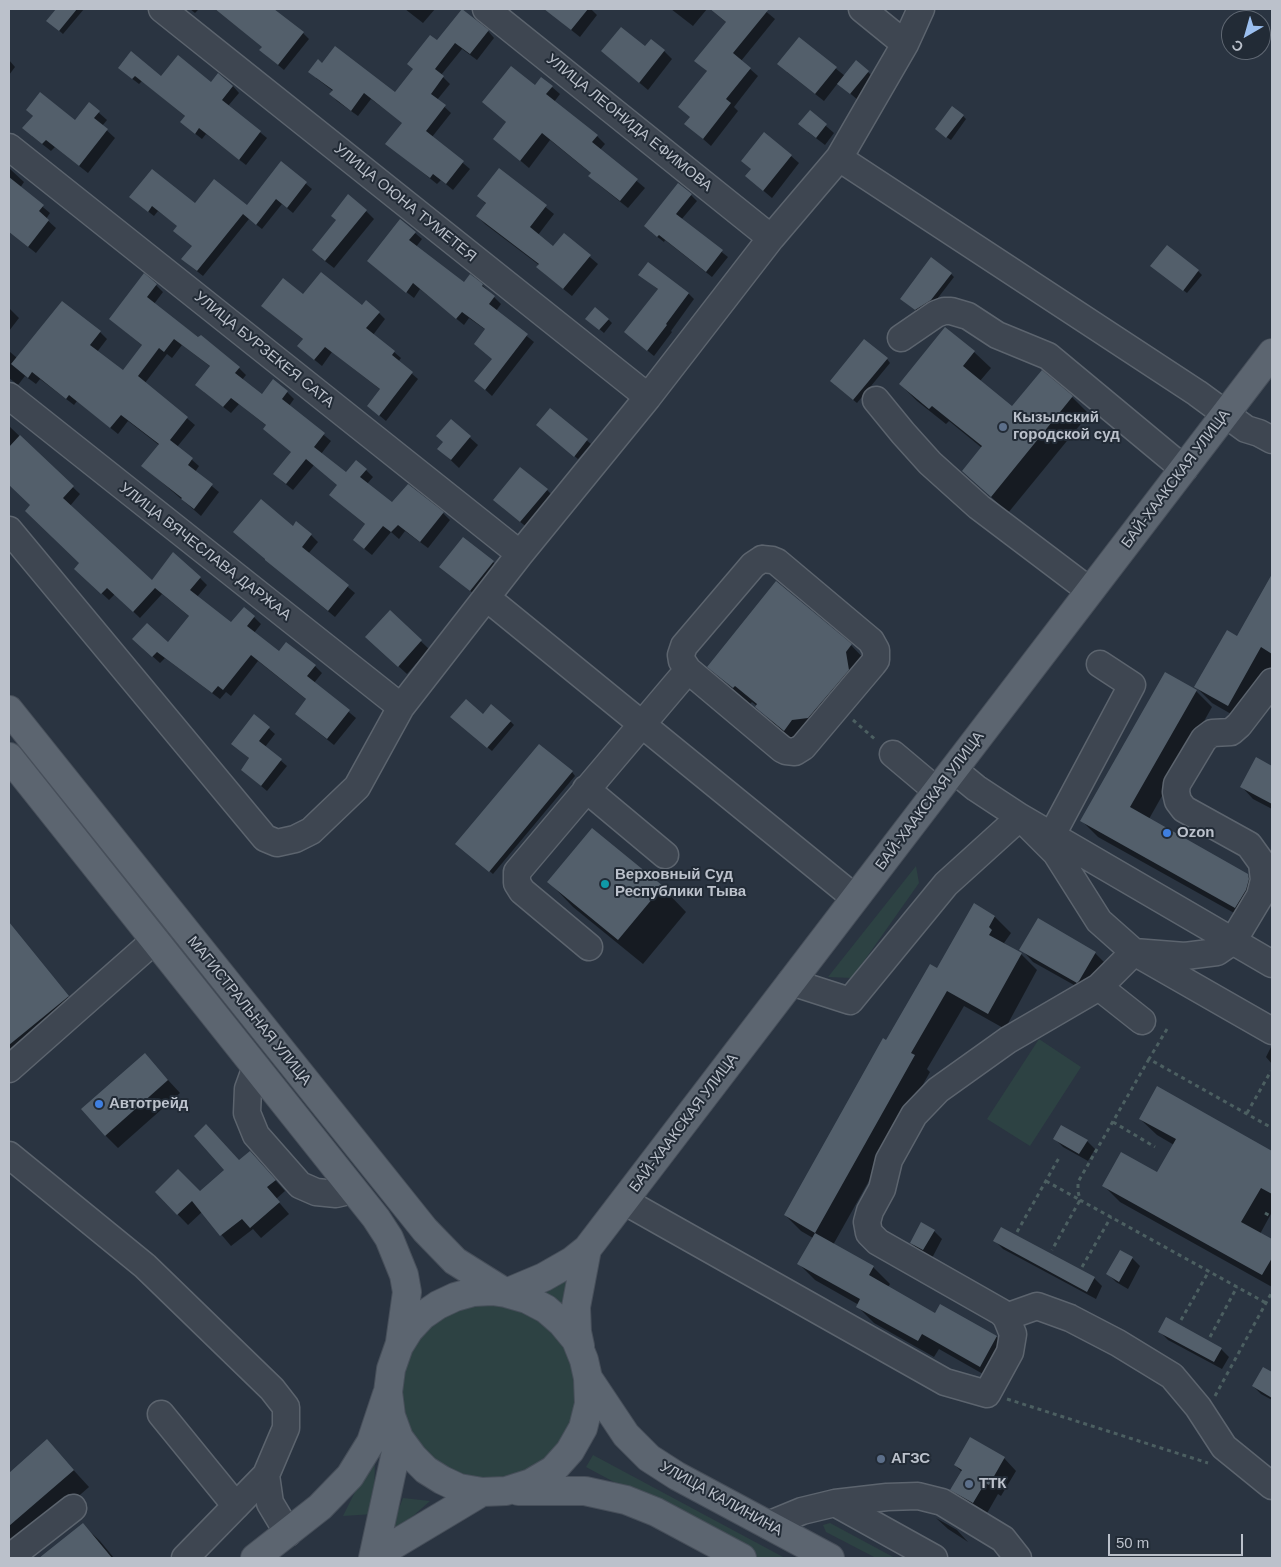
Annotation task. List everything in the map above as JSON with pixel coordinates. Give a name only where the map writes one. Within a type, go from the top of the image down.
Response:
[{"type":"main road","name":"БАЙ-ХААКСКАЯ УЛИЦА","points":[[506,1293],[558,1269],[587,1249],[1272,353]]},
{"type":"main road","name":"МАГИСТРАЛЬНАЯ УЛИЦА","points":[[9,710],[425,1230],[455,1261],[506,1293]]},
{"type":"main road","name":"МАГИСТРАЛЬНАЯ УЛИЦА","points":[[9,757],[354,1190],[389,1238],[404,1275],[407,1292],[399,1346]]},
{"type":"main road","name":"БАЙ-ХААКСКАЯ УЛИЦА","points":[[586,1369],[577,1332],[576,1308],[587,1249]]},
{"type":"main road","points":[[256,1558],[320,1506],[350,1476],[370,1442],[388,1392],[391,1369],[399,1346],[409,1330],[422,1316],[438,1305],[455,1297],[473,1292],[506,1293],[527,1299],[546,1309],[576,1340],[586,1369],[589,1404],[583,1428],[570,1451],[553,1470],[531,1483],[494,1492],[374,1557]]},
{"type":"main road","name":"УЛИЦА КАЛИНИНА","points":[[586,1369],[626,1435],[649,1458],[677,1476],[830,1558]]},
{"type":"main road","points":[[388,1392],[391,1416],[400,1438],[413,1457],[434,1475],[459,1488],[494,1492],[585,1492],[626,1500],[656,1512],[742,1558]]},
{"type":"main road","points":[[374,1557],[400,1438]]},
{"type":"street","name":"УЛИЦА ОЮНА ТУМЕТЕЯ","points":[[162,9],[648,397]]},
{"type":"street","name":"УЛИЦА ЛЕОНИДА ЕФИМОВА","points":[[486,9],[771,238]]},
{"type":"street","points":[[862,9],[906,44]]},
{"type":"street","points":[[9,530],[265,838],[277,843],[295,839],[311,831],[358,787],[401,707],[520,554],[648,397],[771,238],[839,158],[906,44],[921,9]]},
{"type":"street","name":"УЛИЦА БУРЗЕКЕЯ САТА","points":[[9,147],[520,554]]},
{"type":"street","points":[[839,158],[1181,382],[1246,429],[1272,440]]},
{"type":"street","points":[[901,338],[936,314],[944,311],[968,316],[1003,338],[1048,356],[1184,469]]},
{"type":"street","name":"УЛИЦА ВЯЧЕСЛАВА ДАРЖАА","points":[[9,396],[401,707]]},
{"type":"street","points":[[876,400],[930,463],[979,508],[1090,590]]},
{"type":"street","points":[[762,559],[772,560],[871,641],[877,655],[873,664],[837,707],[803,747],[795,752],[786,751],[688,670],[681,656],[684,646],[753,565],[762,559]]},
{"type":"street","points":[[486,598],[856,898]]},
{"type":"street","points":[[1052,835],[1132,685],[1100,664]]},
{"type":"street","points":[[589,947],[522,892],[516,877],[520,868],[688,670]]},
{"type":"street","points":[[624,1201],[945,1382],[987,1394],[1010,1352],[1013,1334],[1006,1317],[1001,1312],[878,1242],[869,1233],[867,1222],[870,1211],[882,1189],[889,1160],[914,1115],[938,1090],[1008,1040],[1098,987],[1134,952],[1186,956],[1218,952],[1234,941],[1260,896],[1264,880],[1262,863],[1249,845],[1184,809],[1178,801],[1177,784],[1204,739],[1212,733],[1231,732],[1272,682]]},
{"type":"street","points":[[893,754],[937,791]]},
{"type":"street","points":[[954,770],[1020,817],[1272,964]]},
{"type":"street","points":[[586,789],[666,855]]},
{"type":"street","points":[[1020,817],[1056,853],[1099,921],[1134,952],[1272,1031]]},
{"type":"street","points":[[791,982],[850,1001],[946,884],[1020,817]]},
{"type":"street","points":[[9,1069],[155,940]]},
{"type":"street","points":[[1098,987],[1142,1021]]},
{"type":"street","points":[[256,1067],[248,1089],[247,1112],[256,1135],[300,1185],[316,1192],[336,1194],[354,1190]]},
{"type":"street","points":[[9,1155],[146,1266],[272,1389],[286,1407],[286,1428],[266,1475],[185,1558]]},
{"type":"street","points":[[1006,1317],[1037,1306],[1070,1318],[1118,1343],[1172,1376],[1204,1416],[1224,1447],[1272,1486]]},
{"type":"street","points":[[162,1414],[236,1506]]},
{"type":"street","points":[[266,1475],[270,1503],[288,1533]]},
{"type":"street","points":[[768,1525],[802,1511],[835,1503],[887,1497],[918,1496],[942,1502],[1003,1539],[1018,1558]]},
{"type":"street","points":[[835,1503],[934,1558]]},
{"type":"street","points":[[9,1558],[73,1508]]},
{"type":"path","points":[[837,707],[893,754]]},
{"type":"path","points":[[1052,1250],[1080,1200],[1078,1182],[1167,1029]]},
{"type":"path","points":[[1149,1059],[1272,1128]]},
{"type":"path","points":[[1247,1114],[1271,1071]]},
{"type":"path","points":[[1113,1122],[1155,1146]]},
{"type":"path","points":[[1017,1232],[1060,1156]]},
{"type":"path","points":[[1046,1181],[1266,1303]]},
{"type":"path","points":[[1266,1213],[1272,1217]]},
{"type":"path","points":[[1082,1267],[1111,1216]]},
{"type":"path","points":[[1182,1320],[1209,1271]]},
{"type":"path","points":[[1210,1337],[1238,1288]]},
{"type":"path","points":[[1204,1416],[1272,1292]]},
{"type":"path","points":[[987,1394],[1060,1415],[1210,1464]]},
{"type":"green space","points":[[916,866],[919,883],[852,978],[828,977]]},
{"type":"green space","points":[[1039,1039],[1081,1067],[1030,1146],[987,1119]]},
{"type":"green space","points":[[572,1276],[568,1314],[537,1292]]},
{"type":"green space","points":[[480,1303],[498,1303],[523,1309],[538,1317],[552,1328],[563,1342],[571,1357],[576,1374],[576,1408],[571,1425],[563,1440],[552,1454],[538,1465],[515,1476],[498,1479],[480,1479],[455,1473],[440,1465],[426,1454],[415,1440],[404,1417],[401,1400],[401,1382],[407,1357],[415,1342],[426,1328],[440,1317],[463,1306]]},
{"type":"green space","points":[[375,1452],[374,1514],[343,1516]]},
{"type":"green space","points":[[593,1455],[785,1558],[756,1558],[586,1467]]},
{"type":"green space","points":[[403,1498],[430,1501],[387,1539]]},
{"type":"green space","points":[[830,1523],[895,1558],[876,1558],[826,1532],[823,1525]]},
{"type":"building","points":[[56,9],[77,9],[59,31],[46,21]]},
{"type":"building","points":[[215,9],[274,9],[304,32],[278,65],[259,50],[262,47]]},
{"type":"building","points":[[462,9],[489,30],[470,54],[455,43],[435,69],[444,76],[431,94],[446,105],[426,131],[464,161],[446,184],[433,174],[430,178],[385,144],[402,123],[364,93],[351,111],[329,94],[333,90],[308,72],[318,59],[322,63],[335,46],[395,92],[413,69],[407,64],[430,35],[437,40]]},
{"type":"building","points":[[544,9],[588,9],[571,30]]},
{"type":"building","points":[[710,9],[769,9],[733,53],[751,68],[726,99],[731,103],[703,139],[684,124],[690,117],[678,107],[707,71],[694,61],[726,22]]},
{"type":"building","points":[[621,27],[645,46],[651,39],[665,50],[639,83],[601,51]]},
{"type":"building","points":[[799,37],[837,67],[815,94],[777,64]]},
{"type":"building","points":[[131,51],[161,76],[178,55],[211,82],[218,73],[233,86],[222,100],[261,131],[239,160],[199,128],[195,134],[180,122],[185,116],[135,76],[132,79],[118,68]]},
{"type":"building","points":[[856,60],[869,71],[850,94],[837,84]]},
{"type":"building","points":[[511,66],[535,85],[541,77],[553,86],[546,94],[598,135],[592,142],[638,179],[620,201],[588,176],[591,173],[542,133],[520,161],[493,139],[506,122],[482,102]]},
{"type":"building","points":[[40,92],[75,120],[89,102],[100,111],[94,118],[108,129],[79,166],[46,140],[42,144],[22,128],[33,116],[26,110]]},
{"type":"building","points":[[952,106],[964,115],[946,138],[935,129]]},
{"type":"building","points":[[810,110],[827,124],[816,138],[798,124]]},
{"type":"building","points":[[764,132],[792,155],[763,191],[745,176],[751,169],[741,161]]},
{"type":"building","points":[[281,161],[307,182],[287,208],[276,199],[256,225],[243,214],[197,271],[181,259],[192,246],[173,231],[177,226],[152,206],[148,212],[129,197],[152,169],[195,203],[214,179],[247,205]]},
{"type":"building","points":[[499,168],[547,205],[530,227],[553,246],[564,233],[591,255],[563,289],[536,267],[539,264],[476,216],[486,203],[477,196]]},
{"type":"building","points":[[9,177],[44,205],[39,211],[49,220],[28,247],[9,232]]},
{"type":"building","points":[[678,183],[692,194],[676,214],[723,250],[706,272],[659,235],[657,237],[644,226]]},
{"type":"building","points":[[348,194],[367,210],[325,261],[312,250],[336,220],[331,216]]},
{"type":"building","points":[[400,219],[416,232],[409,240],[464,282],[470,274],[483,284],[482,286],[495,296],[489,304],[528,334],[485,390],[474,381],[492,359],[474,344],[485,329],[462,312],[456,319],[413,283],[406,293],[367,261]]},
{"type":"building","points":[[1167,245],[1199,270],[1183,291],[1150,266]]},
{"type":"building","points":[[931,257],[952,273],[931,300],[915,310],[900,299]]},
{"type":"building","points":[[648,262],[689,293],[647,351],[624,332],[658,289],[638,275]]},
{"type":"building","points":[[321,272],[362,305],[366,300],[380,312],[366,328],[395,351],[392,355],[413,372],[379,416],[367,406],[380,389],[325,347],[314,360],[297,346],[303,339],[261,306],[283,278],[303,294]]},
{"type":"building","points":[[144,273],[157,284],[147,297],[198,337],[201,335],[240,367],[235,373],[262,394],[273,379],[288,391],[282,399],[325,433],[314,447],[346,472],[356,460],[367,469],[360,477],[392,502],[408,484],[444,512],[420,542],[398,525],[391,532],[383,526],[364,549],[353,540],[365,524],[329,495],[337,485],[306,459],[286,484],[273,474],[291,452],[263,429],[266,425],[231,398],[223,407],[195,385],[210,366],[174,339],[164,352],[159,348],[138,376],[188,417],[170,440],[193,458],[188,465],[213,484],[194,509],[141,466],[159,444],[121,415],[110,428],[69,395],[66,399],[32,372],[28,378],[11,364],[62,301],[101,331],[90,345],[123,370],[142,345],[109,319]]},
{"type":"building","points":[[595,307],[609,319],[599,330],[585,319]]},
{"type":"building","name":"Кызылский городской суд","points":[[945,327],[975,351],[963,366],[1012,406],[1042,370],[1073,396],[991,497],[962,471],[982,446],[932,406],[929,409],[899,384]]},
{"type":"building","points":[[864,339],[888,358],[853,400],[830,381]]},
{"type":"building","points":[[550,408],[588,439],[574,457],[536,425]]},
{"type":"building","points":[[451,419],[471,436],[451,460],[437,449],[443,442],[436,436]]},
{"type":"building","points":[[20,435],[74,486],[63,498],[152,580],[173,552],[201,577],[190,590],[231,622],[244,607],[255,616],[247,626],[279,651],[286,642],[316,665],[307,676],[350,710],[327,739],[295,714],[306,699],[251,655],[223,690],[218,686],[212,693],[157,652],[152,657],[132,639],[147,623],[168,642],[189,616],[155,588],[133,612],[107,588],[101,594],[74,569],[79,563],[25,511],[30,505],[9,485],[9,447]]},
{"type":"building","points":[[520,467],[548,489],[520,522],[493,500]]},
{"type":"building","points":[[261,499],[293,526],[296,521],[312,534],[302,547],[349,585],[328,611],[233,532]]},
{"type":"building","points":[[463,537],[494,561],[470,591],[439,567]]},
{"type":"building","points":[[1272,574],[1272,654],[1261,647],[1228,706],[1194,687],[1227,630],[1237,636]]},
{"type":"building","points":[[776,581],[852,644],[846,652],[849,670],[808,718],[792,720],[784,731],[755,707],[757,704],[707,667]]},
{"type":"building","points":[[390,610],[422,640],[398,667],[365,637]]},
{"type":"building","points":[[1165,672],[1197,690],[1130,807],[1248,874],[1249,879],[1246,890],[1235,908],[1080,821]]},
{"type":"building","points":[[466,699],[483,714],[491,704],[511,721],[487,748],[450,717]]},
{"type":"building","points":[[254,714],[270,727],[259,741],[282,759],[261,786],[241,770],[249,758],[231,744]]},
{"type":"building","points":[[539,744],[573,771],[489,872],[455,844]]},
{"type":"building","points":[[1256,757],[1272,766],[1272,804],[1240,787]]},
{"type":"building","name":"Верховный Суд Республики Тыва","points":[[592,828],[663,886],[618,940],[547,882]]},
{"type":"building","points":[[974,903],[995,916],[989,927],[992,930],[989,935],[1022,953],[988,1014],[947,991],[911,1053],[915,1055],[815,1233],[784,1215],[883,1038],[886,1040],[930,964],[937,968]]},
{"type":"building","points":[[1038,918],[1096,952],[1077,983],[1019,950]]},
{"type":"building","points":[[9,922],[69,996],[9,1045]]},
{"type":"building","points":[[145,1053],[168,1080],[105,1136],[81,1109]]},
{"type":"building","points":[[1157,1086],[1272,1151],[1272,1194],[1261,1188],[1241,1222],[1272,1239],[1272,1258],[1262,1275],[1102,1186],[1121,1152],[1157,1172],[1176,1139],[1139,1119]]},
{"type":"building","points":[[206,1124],[239,1160],[250,1151],[276,1180],[267,1187],[280,1202],[250,1228],[242,1219],[220,1236],[192,1201],[177,1215],[155,1192],[178,1169],[200,1191],[224,1170],[194,1136]]},
{"type":"building","points":[[1061,1125],[1088,1140],[1079,1154],[1053,1139]]},
{"type":"building","points":[[921,1222],[935,1230],[923,1250],[910,1243]]},
{"type":"building","points":[[1001,1227],[1095,1277],[1087,1292],[993,1241]]},
{"type":"building","points":[[815,1233],[874,1266],[869,1275],[935,1313],[940,1304],[997,1336],[980,1367],[922,1334],[918,1341],[856,1307],[860,1299],[797,1264]]},
{"type":"building","points":[[1120,1250],[1133,1257],[1119,1282],[1106,1274]]},
{"type":"building","points":[[1166,1317],[1222,1348],[1214,1362],[1158,1332]]},
{"type":"building","points":[[1263,1367],[1272,1372],[1272,1398],[1252,1386]]},
{"type":"building","name":"ТТК","points":[[970,1437],[1005,1457],[989,1485],[985,1483],[973,1503],[950,1490],[962,1470],[954,1465]]},
{"type":"building","points":[[47,1439],[74,1470],[9,1526],[9,1473]]},
{"type":"building","points":[[83,1523],[112,1558],[39,1558]]},
{"type":"place","name":"Кызылский городской суд","points":[[1003,427]]},
{"type":"place","name":"Ozon","points":[[1167,833]]},
{"type":"place","name":"Верховный Суд Республики Тыва","points":[[605,884]]},
{"type":"place","name":"Автотрейд","points":[[99,1104]]},
{"type":"place","name":"АГЗС","points":[[881,1459]]},
{"type":"place","name":"ТТК","points":[[969,1484]]}]
